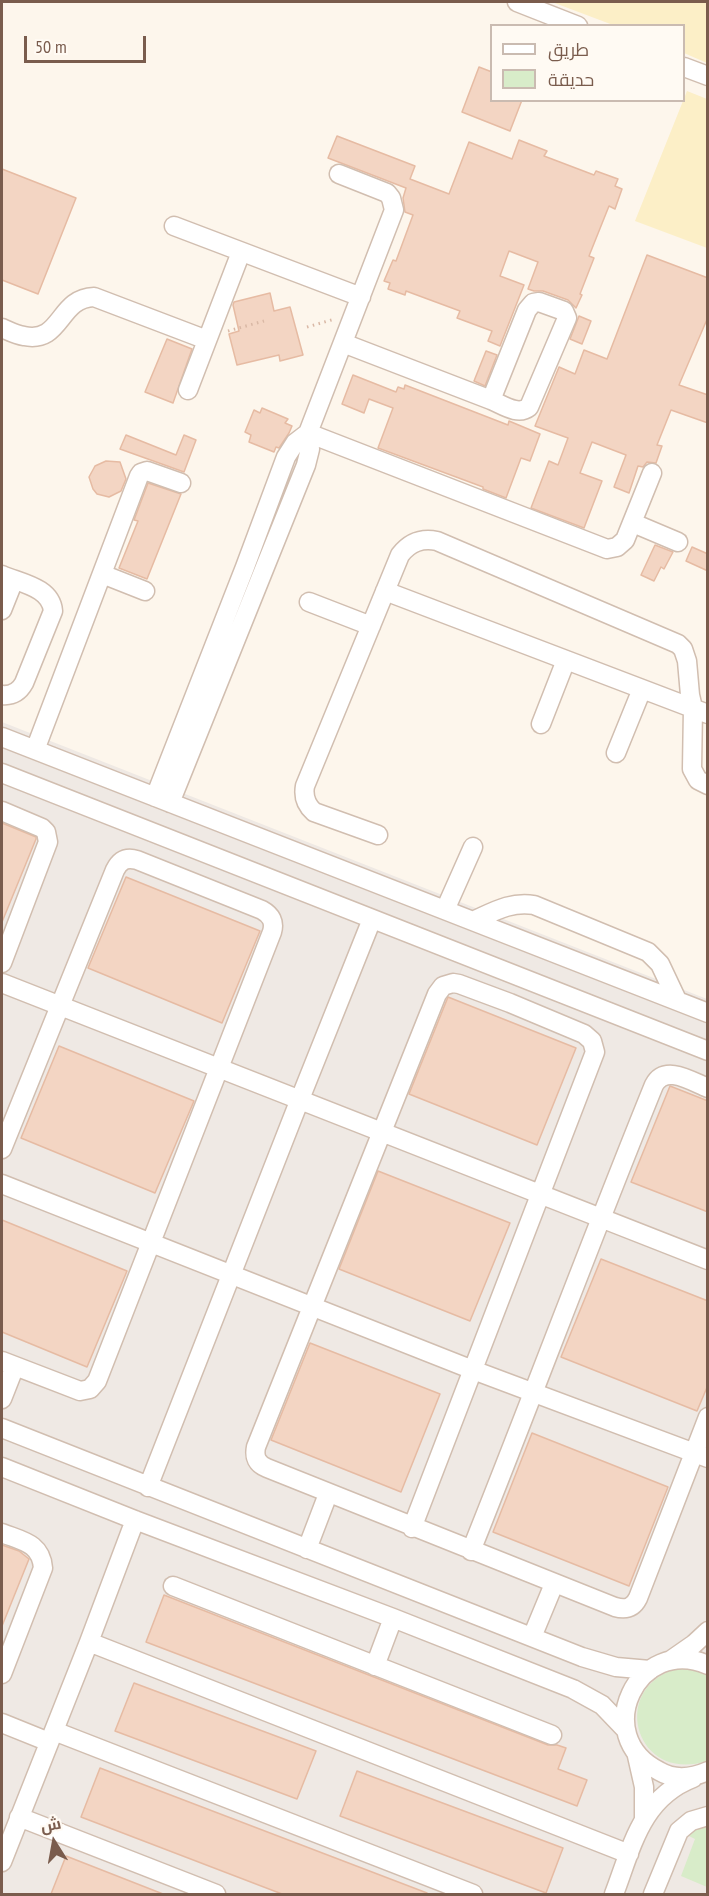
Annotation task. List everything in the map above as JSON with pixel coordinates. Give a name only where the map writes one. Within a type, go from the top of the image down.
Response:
[{"type":"street","points":[[517,2],[573,24]]},
{"type":"street","points":[[685,67],[708,76]]},
{"type":"street","points":[[163,800],[253,571],[286,457],[295,443],[308,433],[392,215],[394,203],[387,193],[339,174]]},
{"type":"street","points":[[174,226],[241,252],[358,305]]},
{"type":"street","points":[[188,390],[241,252]]},
{"type":"street","points":[[2,328],[24,336],[42,335],[56,326],[74,303],[87,297],[94,297],[208,338]]},
{"type":"street","points":[[343,343],[519,411],[529,407],[566,321],[564,311],[539,302],[529,306],[491,400]]},
{"type":"street","points":[[308,433],[602,548],[612,549],[621,544],[627,536],[651,473]]},
{"type":"street","points":[[34,750],[141,473],[147,471],[181,483]]},
{"type":"street","points":[[633,523],[678,542]]},
{"type":"street","points":[[378,835],[315,812],[307,805],[304,786],[400,555],[410,544],[424,540],[438,541],[678,644],[687,661],[690,695],[700,711],[692,769],[698,780],[708,785]]},
{"type":"street","points":[[102,574],[145,591]]},
{"type":"street","points":[[2,610],[8,578],[44,593],[51,601],[52,611],[24,683],[13,694],[2,695]]},
{"type":"street","points":[[385,591],[700,711]]},
{"type":"street","points":[[309,602],[371,626]]},
{"type":"street","points":[[541,724],[566,660]]},
{"type":"street","points":[[616,753],[642,689]]},
{"type":"street","points":[[2,738],[708,1013]]},
{"type":"street","points":[[2,773],[708,1051]]},
{"type":"street","points":[[2,811],[42,828],[46,832],[48,842],[2,963]]},
{"type":"street","points":[[445,910],[473,847]]},
{"type":"street","points":[[207,888],[219,859]]},
{"type":"street","points":[[2,1149],[115,870],[122,861],[137,860],[271,916],[273,927],[94,1386],[80,1391],[8,1364],[2,1399]]},
{"type":"street","points":[[473,921],[510,905],[534,905],[648,952],[660,964],[677,1000]]},
{"type":"street","points":[[148,1487],[372,919]]},
{"type":"street","points":[[510,1003],[521,978]]},
{"type":"street","points":[[2,982],[708,1260]]},
{"type":"street","points":[[412,1528],[593,1057],[594,1046],[589,1037],[510,1003],[453,983],[443,986],[439,989],[255,1452],[258,1462],[262,1466],[328,1494],[412,1528],[554,1584],[621,1609],[631,1607],[635,1603],[701,1456],[708,1418]]},
{"type":"street","points":[[471,1551],[534,1393],[600,1217],[657,1080],[671,1074],[708,1088]]},
{"type":"street","points":[[2,1184],[473,1370],[701,1456]]},
{"type":"street","points":[[2,1428],[599,1663],[650,1670]]},
{"type":"street","points":[[2,1467],[580,1693],[602,1705],[625,1729]]},
{"type":"street","points":[[307,1549],[328,1494]]},
{"type":"street","points":[[2,1862],[135,1520]]},
{"type":"street","points":[[2,1533],[34,1546],[39,1553],[43,1568],[2,1674]]},
{"type":"street","points":[[532,1637],[554,1584]]},
{"type":"street","points":[[173,1586],[552,1735]]},
{"type":"street","points":[[375,1666],[393,1618]]},
{"type":"street","points":[[644,1819],[644,1787],[637,1756],[625,1729],[624,1712],[629,1696],[638,1681],[650,1670],[671,1660],[708,1631]]},
{"type":"street","points":[[88,1642],[629,1854]]},
{"type":"street","points":[[671,1660],[686,1659],[708,1665]]},
{"type":"street","points":[[2,1723],[51,1736],[473,1894]]},
{"type":"street","points":[[637,1756],[650,1767],[664,1774],[681,1778],[702,1774]]},
{"type":"street","points":[[614,1894],[644,1819],[653,1804],[681,1782],[702,1774]]},
{"type":"street","points":[[653,1894],[679,1831],[691,1821],[708,1816]]},
{"type":"street","points":[[19,1817],[216,1894]]},
{"type":"path","points":[[307,327],[358,305]]},
{"type":"path","points":[[208,338],[264,321]]},
{"type":"shaded area","points":[[2,722],[707,999],[707,1894],[2,1894]]},
{"type":"green space","points":[[685,1667],[707,1673],[707,1761],[682,1764],[661,1758],[647,1745],[639,1728],[638,1709],[645,1691],[660,1676]]},
{"type":"green space","points":[[707,1823],[707,1887],[681,1876],[695,1839],[687,1835],[689,1831]]},
{"type":"sand","points":[[552,2],[707,2],[707,63],[685,53],[685,24],[610,24]]},
{"type":"sand","points":[[687,91],[707,99],[707,248],[635,221],[683,102],[685,102]]},
{"type":"building","points":[[479,67],[490,71],[490,102],[521,102],[510,131],[462,112]]},
{"type":"building","points":[[337,136],[415,166],[410,179],[449,194],[469,142],[512,159],[519,140],[547,151],[544,156],[594,175],[596,171],[618,179],[615,186],[622,189],[615,209],[609,206],[589,256],[594,258],[576,308],[568,300],[543,291],[528,289],[538,262],[509,251],[500,276],[524,285],[500,346],[488,341],[492,331],[457,318],[460,311],[406,291],[405,295],[388,289],[390,283],[384,281],[393,260],[396,261],[413,215],[405,212],[403,198],[406,188],[328,158]]},
{"type":"building","points":[[2,169],[76,198],[38,294],[2,280]]},
{"type":"building","points":[[647,255],[708,278],[708,317],[679,385],[708,395],[708,423],[671,410],[657,445],[662,446],[656,463],[647,462],[643,467],[638,466],[629,493],[614,487],[626,455],[592,442],[580,473],[602,481],[584,528],[531,508],[549,461],[558,465],[568,438],[535,426],[559,367],[575,374],[584,350],[607,359]]},
{"type":"building","points":[[270,293],[274,311],[290,307],[303,355],[280,361],[279,355],[237,365],[229,334],[239,331],[234,302]]},
{"type":"building","points":[[579,316],[591,321],[582,344],[570,339]]},
{"type":"building","points":[[167,339],[192,349],[173,403],[145,392]]},
{"type":"building","points":[[486,351],[497,355],[485,386],[474,381]]},
{"type":"building","points":[[353,375],[396,392],[398,387],[404,389],[405,385],[508,425],[509,421],[540,434],[530,461],[521,458],[506,498],[483,489],[483,487],[378,448],[393,408],[369,399],[364,413],[342,404]]},
{"type":"building","points":[[262,408],[288,419],[285,423],[292,426],[279,448],[276,447],[274,452],[249,442],[251,435],[245,432],[254,410],[260,413]]},
{"type":"building","points":[[126,435],[176,455],[184,435],[196,440],[184,472],[120,449]]},
{"type":"building","points":[[106,461],[120,462],[126,479],[121,491],[109,497],[97,494],[89,477],[95,466]]},
{"type":"building","points":[[148,483],[181,494],[147,579],[119,568],[138,521],[134,520]]},
{"type":"building","points":[[655,545],[673,552],[664,569],[661,567],[654,581],[641,575]]},
{"type":"building","points":[[692,547],[708,554],[708,571],[686,561]]},
{"type":"building","points":[[2,823],[36,837],[36,839],[2,922]]},
{"type":"building","points":[[126,877],[260,931],[222,1023],[88,968]]},
{"type":"building","points":[[448,997],[576,1048],[537,1145],[409,1094]]},
{"type":"building","points":[[59,1046],[194,1101],[155,1193],[21,1138]]},
{"type":"building","points":[[670,1086],[708,1101],[708,1212],[631,1182]]},
{"type":"building","points":[[378,1171],[510,1223],[470,1321],[339,1269]]},
{"type":"building","points":[[2,1220],[127,1271],[87,1367],[2,1332]]},
{"type":"building","points":[[601,1259],[708,1301],[708,1385],[697,1411],[561,1357]]},
{"type":"building","points":[[310,1343],[440,1394],[401,1492],[271,1440]]},
{"type":"building","points":[[532,1433],[668,1487],[629,1586],[493,1532]]},
{"type":"building","points":[[2,1545],[19,1551],[29,1559],[2,1626]]},
{"type":"building","points":[[164,1595],[548,1745],[566,1748],[558,1769],[587,1780],[577,1806],[146,1642]]},
{"type":"building","points":[[134,1683],[316,1751],[297,1799],[115,1731]]},
{"type":"building","points":[[100,1768],[427,1894],[282,1894],[81,1817]]},
{"type":"building","points":[[357,1771],[563,1848],[546,1893],[340,1816]]},
{"type":"building","points":[[66,1856],[163,1894],[51,1894]]}]
